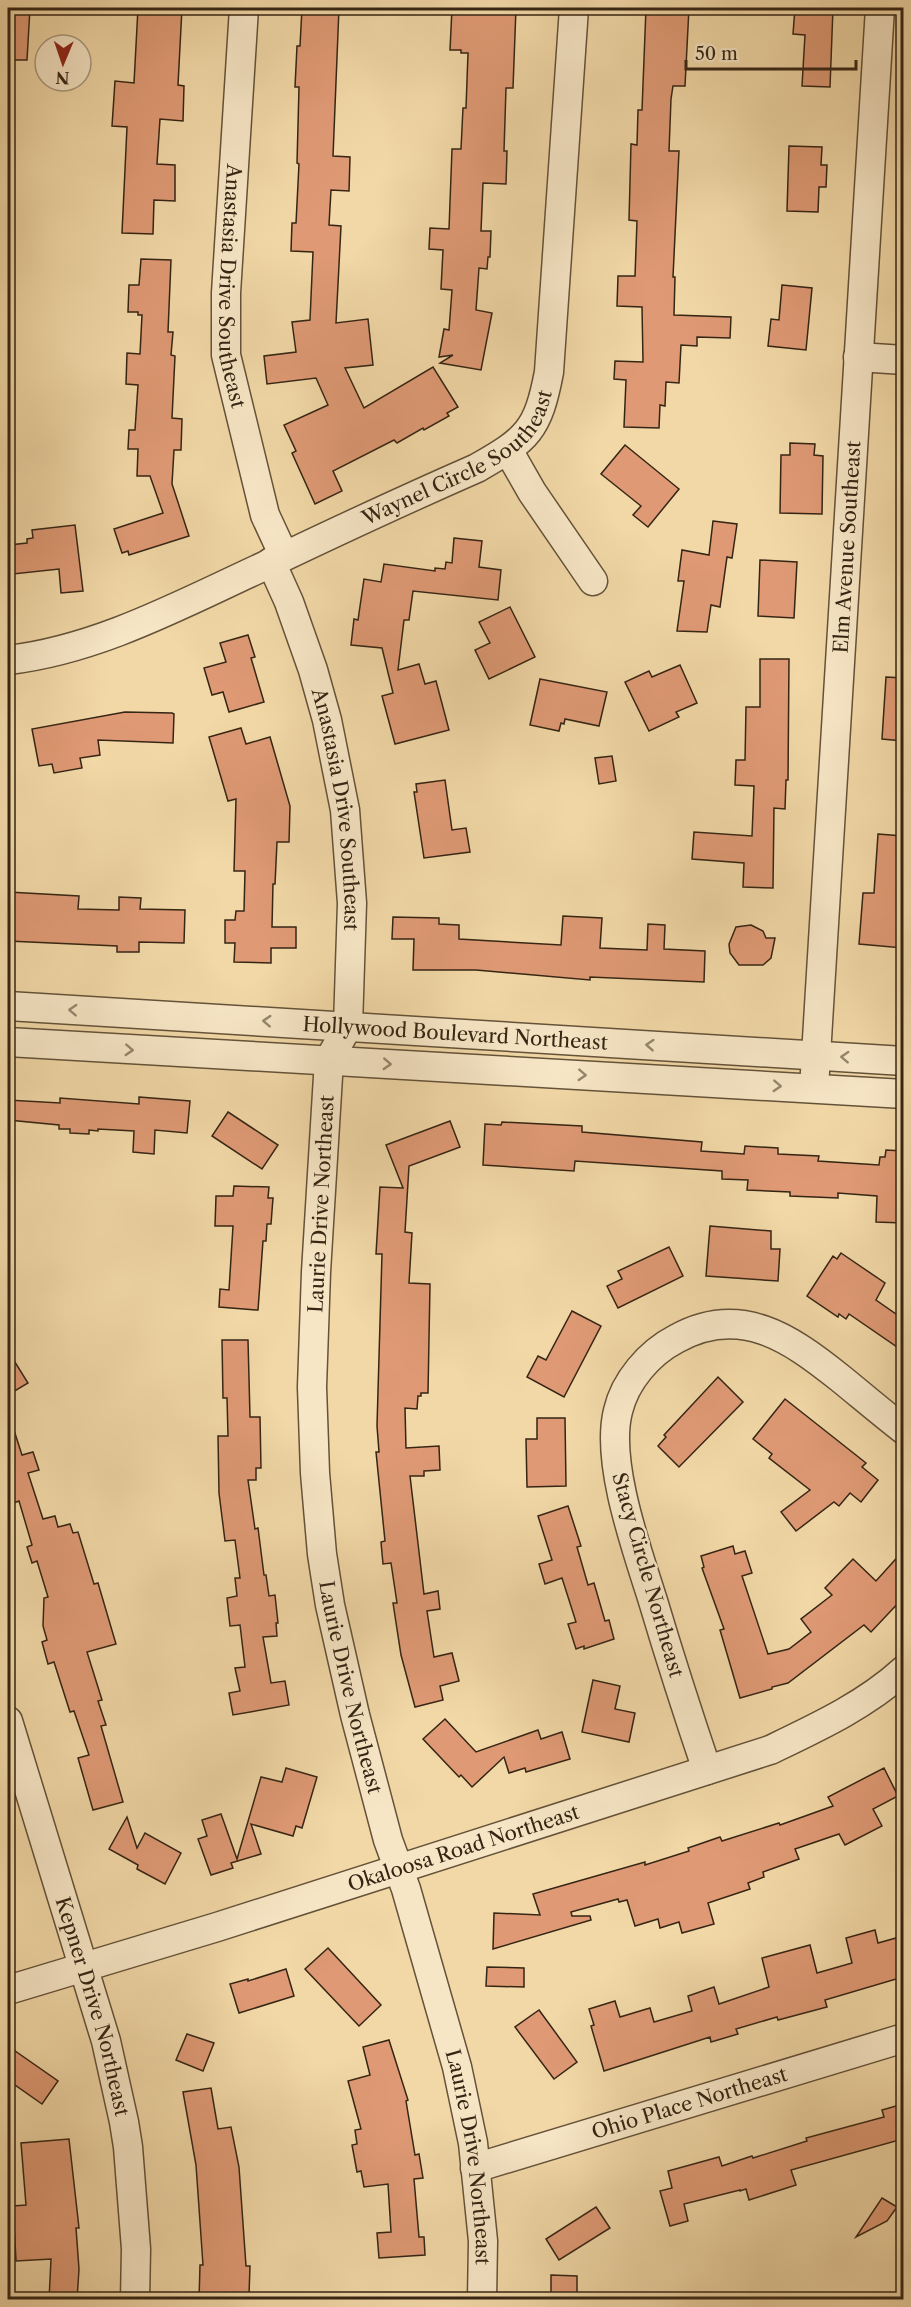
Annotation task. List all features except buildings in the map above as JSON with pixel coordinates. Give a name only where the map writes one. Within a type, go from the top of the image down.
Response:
[{"type":"street","name":"Anastasia Drive Southeast","points":[[244,8],[226,292],[226,356],[277,559],[327,720],[345,810],[352,903],[348,1026],[329,1060]]},
{"type":"street","name":"Waynel Circle Southeast","points":[[8,660],[83,646],[197,598],[477,468],[508,450],[524,437],[542,406],[549,372],[574,8]]},
{"type":"street","name":"Elm Avenue Southeast","points":[[814,1088],[880,8]]},
{"type":"street","points":[[858,357],[903,360]]},
{"type":"street","points":[[508,450],[532,492],[593,581]]},
{"type":"street","name":"Hollywood Boulevard Northeast","points":[[8,1006],[903,1061]]},
{"type":"street","name":"Hollywood Boulevard Northeast","points":[[8,1042],[903,1094]]},
{"type":"street","name":"Laurie Drive Northeast","points":[[329,1060],[316,1272],[312,1387],[315,1473],[322,1554],[330,1605],[355,1715],[398,1869],[458,2067],[473,2143],[483,2241],[482,2300]]},
{"type":"street","name":"Stacy Circle Northeast","points":[[706,1770],[645,1575],[619,1479],[614,1449],[618,1411],[627,1389],[651,1356],[670,1342],[708,1326],[744,1325],[764,1329],[795,1345],[903,1430]]},
{"type":"street","name":"Okaloosa Road Northeast","points":[[8,1990],[84,1968],[770,1750],[821,1725],[869,1697],[903,1670]]},
{"type":"street","name":"Kepner Drive Northeast","points":[[8,1721],[106,2041],[128,2147],[136,2249],[135,2300]]},
{"type":"street","name":"Ohio Place Northeast","points":[[475,2168],[903,2038]]}]
